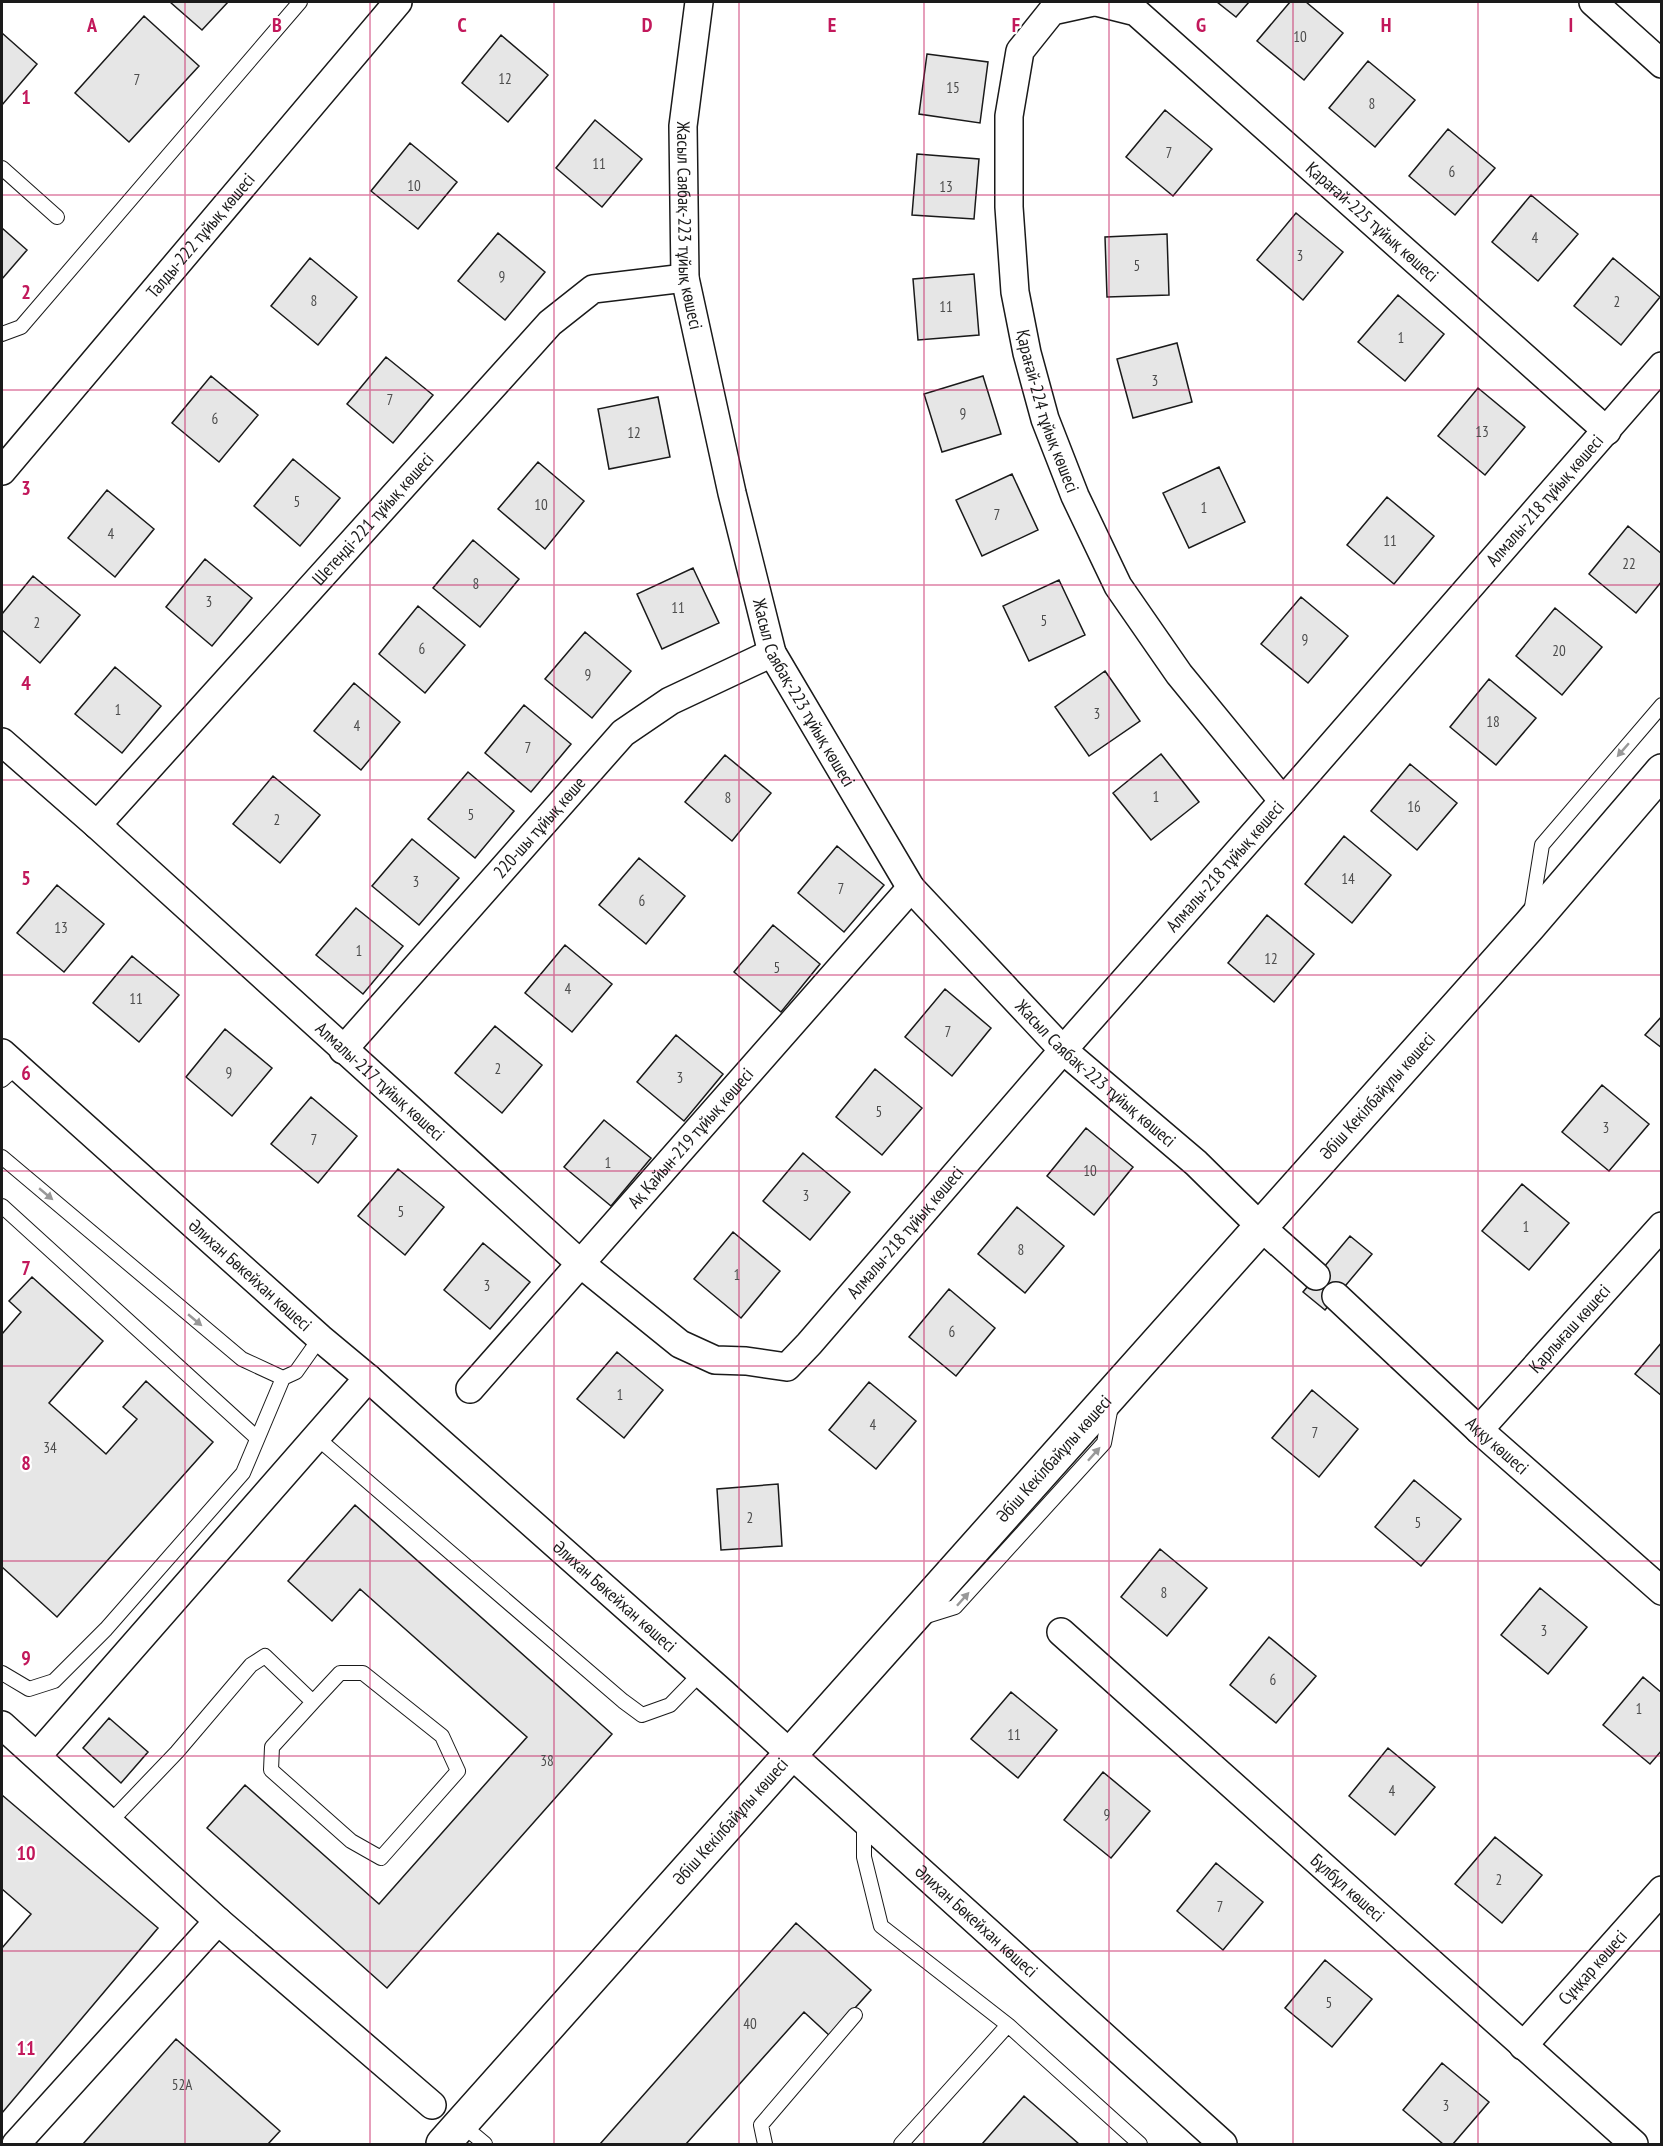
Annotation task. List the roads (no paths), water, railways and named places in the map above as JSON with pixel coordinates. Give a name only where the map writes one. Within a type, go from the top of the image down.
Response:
[{"type":"street","name":"Талды-222 тұйық көшесі","points":[[2,471],[398,2]]},
{"type":"street","name":"Жасыл Саябақ-223 тұйық көшесі","points":[[699,2],[683,126],[686,278],[732,493],[772,652],[911,888],[1063,1050],[1196,1163],[1261,1227]]},
{"type":"street","name":"Қарағай-224 тұйық көшесі","points":[[1136,12],[1094,2],[1052,11],[1020,51],[1010,116],[1010,207],[1015,292],[1027,353],[1045,419],[1075,496],[1118,586],[1179,674],[1283,801]]},
{"type":"street","points":[[1593,2],[1662,64]]},
{"type":"street","name":"Қарағай-225 тұйық көшесі","points":[[1136,12],[1606,430]]},
{"type":"street","name":"Шетенді-221 тұйық көшесі","points":[[97,825],[550,323],[592,289],[686,278]]},
{"type":"street","name":"Алмалы-218 тұйық көшесі","points":[[787,1367],[1662,366]]},
{"type":"street","name":"220-шы тұйық көше","points":[[343,1050],[623,733],[670,701],[772,652]]},
{"type":"street","name":"Алмалы-217 тұйық көшесі","points":[[2,742],[97,825],[581,1264],[680,1344],[715,1360],[746,1361],[787,1367]]},
{"type":"street","name":"Әбіш Кекілбайұлы көшесі","points":[[463,2138],[791,1754],[1529,926],[1662,771]]},
{"type":"street","name":"Ақ Қайын-219 тұйық көшесі","points":[[470,1389],[911,888]]},
{"type":"street","name":"Әлихан Бөкейхан көшесі","points":[[7,1067],[368,1378],[701,1673],[1223,2145]]},
{"type":"street","name":"Қарлығаш көшесі","points":[[1479,1430],[1662,1226]]},
{"type":"street","points":[[1261,1227],[1316,1276]]},
{"type":"street","name":"Аққу көшесі","points":[[1336,1296],[1479,1430],[1662,1592]]},
{"type":"street","points":[[37,1756],[368,1378]]},
{"type":"street","name":"Бұлбұл көшесі","points":[[1061,1632],[1634,2145]]},
{"type":"street","points":[[2,1725],[218,1921],[432,2105]]},
{"type":"street","name":"Сұңқар көшесі","points":[[1522,2046],[1662,1890]]},
{"type":"street","points":[[16,2145],[218,1921]]},
{"type":"lane","points":[[2,334],[21,327],[300,2]]},
{"type":"lane","points":[[2,168],[57,217]]},
{"type":"lane","points":[[1529,926],[1542,845],[1662,705]]},
{"type":"lane","points":[[2,1157],[242,1359],[283,1378]]},
{"type":"lane","points":[[2,1206],[257,1438]]},
{"type":"lane","points":[[2,1673],[29,1689],[54,1681],[106,1629],[243,1473],[283,1378],[296,1372],[320,1338]]},
{"type":"lane","points":[[316,1437],[623,1701],[642,1714],[670,1705],[701,1673]]},
{"type":"lane","points":[[110,1822],[177,1752],[251,1665],[264,1656],[313,1702]]},
{"type":"lane","points":[[340,1673],[363,1673],[442,1736],[458,1771],[381,1858],[351,1841],[271,1770],[272,1747],[313,1702],[340,1673]]},
{"type":"lane","points":[[864,1819],[864,1857],[881,1926],[1008,2025],[1140,2145]]},
{"type":"lane","points":[[765,2145],[761,2125],[855,2015]]},
{"type":"lane","points":[[901,2145],[1008,2025]]}]
